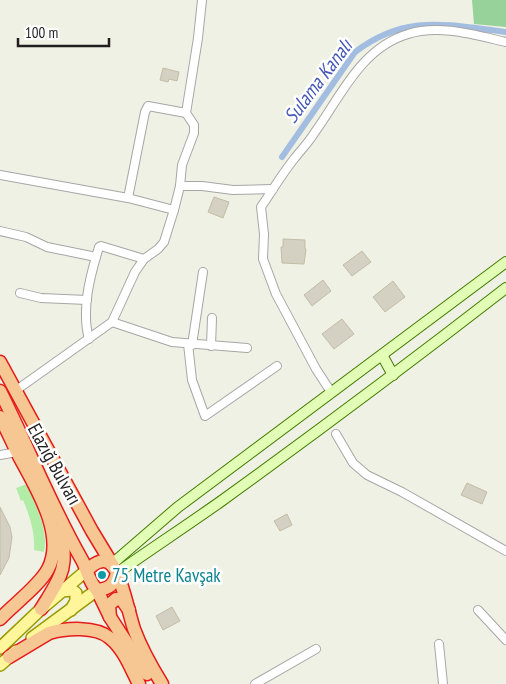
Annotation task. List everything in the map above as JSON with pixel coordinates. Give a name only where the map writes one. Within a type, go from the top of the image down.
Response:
[{"type":"highway","name":"Elazığ Bulvarı","points":[[0,362],[92,531],[115,569],[147,660],[162,684]]},
{"type":"highway","name":"Elazığ Bulvarı","points":[[0,391],[87,570]]},
{"type":"highway","points":[[0,417],[4,431],[41,497],[53,535],[53,548],[48,569],[40,581],[0,619]]},
{"type":"highway","points":[[41,609],[61,576],[65,559],[53,501]]},
{"type":"highway","points":[[97,590],[110,587],[115,580],[115,569],[107,562],[98,561],[87,570],[89,582],[97,590],[110,617],[153,684]]},
{"type":"highway","points":[[110,617],[109,605],[116,599],[122,600],[128,610]]},
{"type":"highway","points":[[2,659],[55,631],[70,628],[94,631],[110,638],[122,652],[139,684]]},
{"type":"main road","points":[[115,569],[178,507],[506,262]]},
{"type":"main road","points":[[115,569],[219,503],[393,375],[506,288]]},
{"type":"main road","points":[[382,355],[393,375]]},
{"type":"main road","points":[[2,659],[41,609],[87,570]]},
{"type":"main road","points":[[61,592],[72,590],[76,593],[76,601],[71,610]]},
{"type":"main road","points":[[2,659],[97,590]]},
{"type":"street","points":[[15,391],[112,322],[135,272],[144,259],[164,242],[180,186],[182,165],[194,133],[194,125],[186,113],[202,0]]},
{"type":"street","points":[[331,392],[316,369],[276,294],[263,259],[264,234],[261,207],[356,71],[386,44],[407,34],[435,30],[461,32],[506,42]]},
{"type":"street","points":[[128,198],[145,112],[148,106],[186,113]]},
{"type":"street","points":[[0,175],[128,198],[174,210]]},
{"type":"street","points":[[180,186],[202,186],[234,190],[274,189]]},
{"type":"street","points":[[0,231],[26,237],[47,247],[96,258]]},
{"type":"street","points":[[88,339],[85,327],[87,300],[99,247],[144,259]]},
{"type":"street","points":[[203,272],[190,345],[192,380],[205,416],[277,366]]},
{"type":"street","points":[[20,293],[42,298],[87,300]]},
{"type":"street","points":[[211,346],[212,318]]},
{"type":"street","points":[[112,322],[172,342],[190,345],[247,348]]},
{"type":"street","points":[[336,434],[353,463],[367,475],[402,492],[506,551]]},
{"type":"street","points":[[0,455],[17,452]]},
{"type":"street","points":[[478,610],[506,640]]},
{"type":"street","points":[[439,644],[443,684]]},
{"type":"street","points":[[255,684],[267,681],[316,649]]},
{"type":"green space","points":[[472,0],[506,0],[506,27],[474,24]]},
{"type":"green space","points":[[27,484],[43,526],[45,535],[44,552],[34,550],[34,537],[30,519],[16,488]]},
{"type":"building","points":[[163,68],[179,72],[177,81],[169,79],[168,82],[160,80]]},
{"type":"building","points":[[214,197],[229,202],[223,218],[208,212]]},
{"type":"building","points":[[283,239],[305,240],[304,264],[282,263],[281,247],[283,247]]},
{"type":"building","points":[[362,251],[371,262],[352,276],[343,265]]},
{"type":"building","points":[[323,280],[331,291],[312,306],[304,295]]},
{"type":"building","points":[[393,281],[405,297],[385,312],[373,297]]},
{"type":"building","points":[[342,319],[354,334],[334,349],[322,334]]},
{"type":"building","points":[[467,483],[487,492],[482,504],[461,495]]},
{"type":"building","points":[[0,507],[10,527],[12,537],[9,558],[0,575]]},
{"type":"building","points":[[287,514],[292,525],[280,531],[274,521]]},
{"type":"building","points":[[172,607],[180,621],[163,630],[156,616]]},
{"type":"waterway","name":"Sulama Kanalı","points":[[282,157],[355,52],[374,40],[392,31],[428,25],[446,25],[506,32]]},
{"type":"place","name":"75 Metre Kavşak","points":[[102,575]]}]
